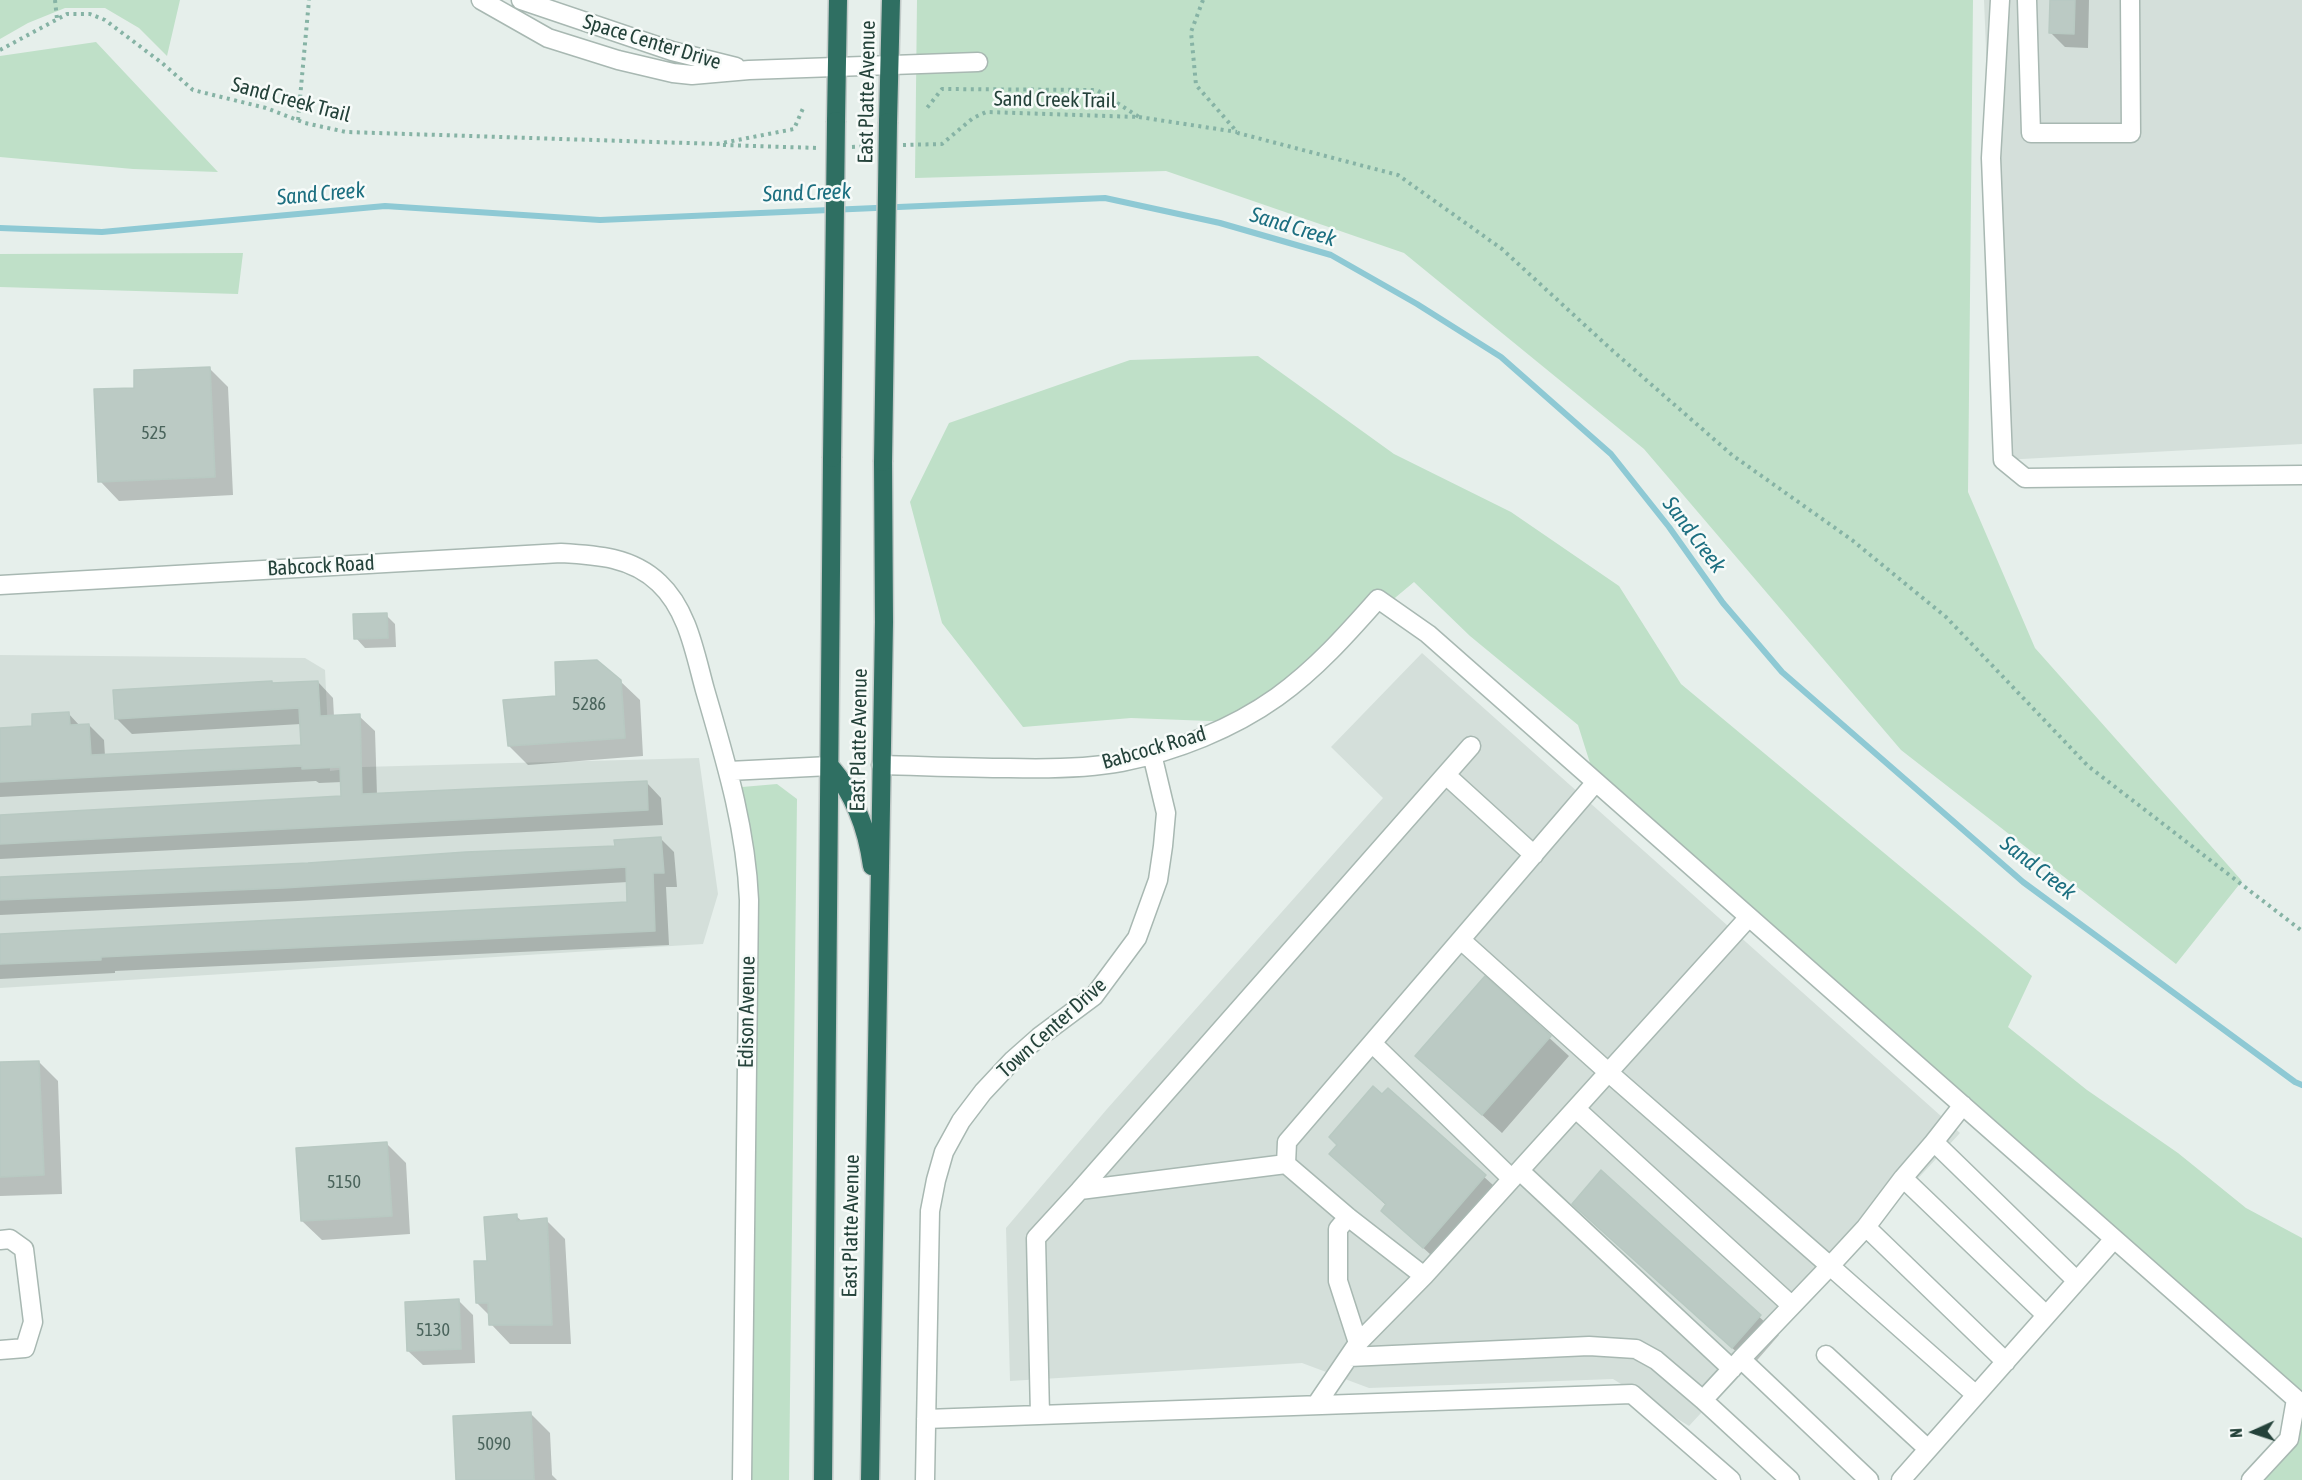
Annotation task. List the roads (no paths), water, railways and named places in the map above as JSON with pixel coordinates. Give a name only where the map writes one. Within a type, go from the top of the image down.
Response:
[{"type":"highway","name":"East Platte Avenue","points":[[823,1480],[838,0]]},
{"type":"highway","name":"East Platte Avenue","points":[[870,1480],[884,622],[883,462],[891,0]]},
{"type":"highway","points":[[830,766],[845,783],[859,812],[870,855],[879,916]]},
{"type":"street","name":"Space Center Drive","points":[[481,0],[548,38],[618,60],[692,75],[749,70],[978,62]]},
{"type":"street","name":"Space Center Drive","points":[[521,0],[672,51],[749,70]]},
{"type":"street","points":[[2000,0],[1990,158],[2002,460],[2025,478],[2302,475]]},
{"type":"street","points":[[2027,0],[2031,133],[2131,133],[2130,0]]},
{"type":"street","name":"Babcock Road","points":[[0,585],[526,554],[594,555],[619,560],[641,568]]},
{"type":"street","name":"Edison Avenue","points":[[641,568],[660,583],[676,603],[687,628],[729,771],[743,838],[749,900],[742,1480]]},
{"type":"street","name":"Babcock Road","points":[[881,765],[1046,769],[1122,762],[1152,754],[1217,731],[1277,697],[1336,646],[1378,598],[1428,634],[1596,782]]},
{"type":"street","points":[[1041,1415],[1036,1238],[1471,746]]},
{"type":"street","name":"Town Center Drive","points":[[925,1480],[930,1211],[944,1152],[961,1121],[983,1092],[1013,1060],[1039,1037],[1094,996],[1137,938],[1158,880],[1164,846],[1166,813],[1152,754]]},
{"type":"street","points":[[729,771],[830,766]]},
{"type":"street","points":[[1446,775],[1534,855]]},
{"type":"street","points":[[1286,1164],[1287,1142],[1596,782],[2296,1399],[2289,1439],[2252,1480]]},
{"type":"street","points":[[1316,1405],[1354,1350],[1424,1276],[1749,917]]},
{"type":"street","points":[[1461,940],[1976,1395]]},
{"type":"street","points":[[1372,1043],[1516,1175],[1869,1480]]},
{"type":"street","points":[[1703,1400],[1866,1227],[1963,1105]]},
{"type":"street","points":[[1576,1109],[1791,1305]]},
{"type":"street","points":[[1934,1142],[2077,1281]]},
{"type":"street","points":[[1080,1190],[1286,1164],[1348,1217],[1424,1276]]},
{"type":"street","points":[[1903,1178],[2046,1316]]},
{"type":"street","points":[[1348,1217],[1338,1229],[1338,1281],[1354,1350]]},
{"type":"street","points":[[1866,1227],[2006,1362]]},
{"type":"street","points":[[0,1240],[10,1239],[24,1249],[33,1322],[25,1348],[0,1350]]},
{"type":"street","points":[[1901,1480],[2114,1239]]},
{"type":"street","points":[[1354,1350],[1589,1346],[1636,1349],[1656,1360],[1790,1480]]},
{"type":"street","points":[[1826,1355],[1928,1449]]},
{"type":"street","points":[[926,1419],[1632,1395],[1731,1480]]},
{"type":"waterway","name":"Sand Creek","points":[[0,228],[102,232],[385,206],[600,220],[1105,198],[1220,223],[1331,255],[1417,304],[1501,357],[1611,454],[1669,527],[1723,603],[1782,672],[2023,882],[2302,1085]]}]
